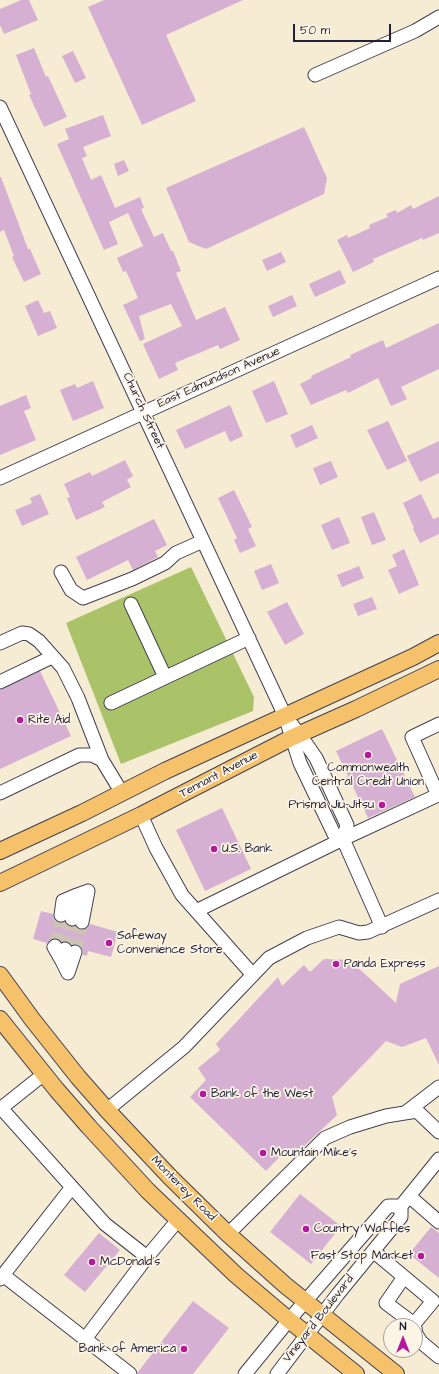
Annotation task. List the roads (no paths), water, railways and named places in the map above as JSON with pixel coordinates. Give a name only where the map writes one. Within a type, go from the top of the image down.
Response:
[{"type":"main road","name":"Tennant Avenue","points":[[0,851],[82,813],[165,771],[413,657],[439,643]]},
{"type":"main road","name":"Tennant Avenue","points":[[0,883],[141,815],[296,737],[439,669]]},
{"type":"main road","name":"Monterey Road","points":[[0,975],[78,1077],[170,1177],[228,1234],[304,1302],[396,1374]]},
{"type":"main road","name":"Monterey Road","points":[[0,1019],[44,1074],[119,1161],[178,1220],[236,1275],[356,1374]]},
{"type":"street","points":[[315,76],[415,31],[439,17]]},
{"type":"street","name":"Church Street","points":[[0,107],[296,737],[300,763],[334,834],[343,839],[382,927]]},
{"type":"street","name":"East Edmundson Avenue","points":[[0,478],[439,278]]},
{"type":"street","points":[[61,572],[71,590],[83,598],[132,579],[164,563],[176,553],[203,541]]},
{"type":"street","points":[[131,604],[165,677]]},
{"type":"street","points":[[0,643],[22,633],[29,634],[39,641],[63,668],[78,698],[102,760],[122,793]]},
{"type":"street","points":[[111,703],[249,638]]},
{"type":"street","points":[[0,682],[52,657]]},
{"type":"street","points":[[196,910],[438,795],[412,737],[439,724]]},
{"type":"street","points":[[0,793],[79,755],[92,755],[102,760]]},
{"type":"street","points":[[141,815],[156,848],[182,895],[253,975]]},
{"type":"street","points":[[82,893],[72,919],[63,901],[82,893]]},
{"type":"street","points":[[107,1110],[184,1047],[269,958],[307,938],[339,927],[359,933],[368,932],[439,900]]},
{"type":"street","points":[[64,952],[68,973]]},
{"type":"street","points":[[44,1074],[0,1108],[105,1224],[147,1257]]},
{"type":"street","points":[[405,1113],[439,1087]]},
{"type":"street","points":[[228,1234],[325,1138],[350,1127],[386,1116],[417,1111],[439,1132]]},
{"type":"street","name":"Vineyard Boulevard","points":[[277,1374],[322,1315],[401,1217],[405,1201],[439,1159]]},
{"type":"street","points":[[72,1187],[2,1278],[130,1374]]},
{"type":"street","points":[[405,1201],[439,1222]]},
{"type":"street","name":"Vineyard Boulevard","points":[[245,1374],[304,1302],[388,1206],[405,1201]]},
{"type":"street","points":[[84,1339],[147,1257],[178,1220]]},
{"type":"street","points":[[373,1251],[433,1300],[421,1318]]},
{"type":"street","points":[[404,1277],[386,1303],[405,1318]]},
{"type":"street","points":[[423,1344],[439,1357]]},
{"type":"tunnel","points":[[55,946],[61,915]]},
{"type":"tunnel","points":[[65,949],[72,919]]},
{"type":"tunnel","points":[[75,952],[82,922]]},
{"type":"place","name":"Rite Aid","points":[[20,720]]},
{"type":"place","name":"Commonwealth Central Credit Union","points":[[368,755]]},
{"type":"place","name":"Prisma Jiu-Jitsu","points":[[382,805]]},
{"type":"place","name":"U.S. Bank","points":[[214,849]]},
{"type":"place","name":"Safeway Convenience Store","points":[[109,943]]},
{"type":"place","name":"Panda Express","points":[[336,964]]},
{"type":"place","name":"Bank of the West","points":[[203,1094]]},
{"type":"place","name":"Mountain Mike's","points":[[263,1153]]},
{"type":"place","name":"Country Waffles","points":[[306,1229]]},
{"type":"place","name":"Fast Stop Market","points":[[421,1256]]},
{"type":"place","name":"McDonald's","points":[[92,1262]]},
{"type":"place","name":"Bank of America","points":[[184,1349]]}]
